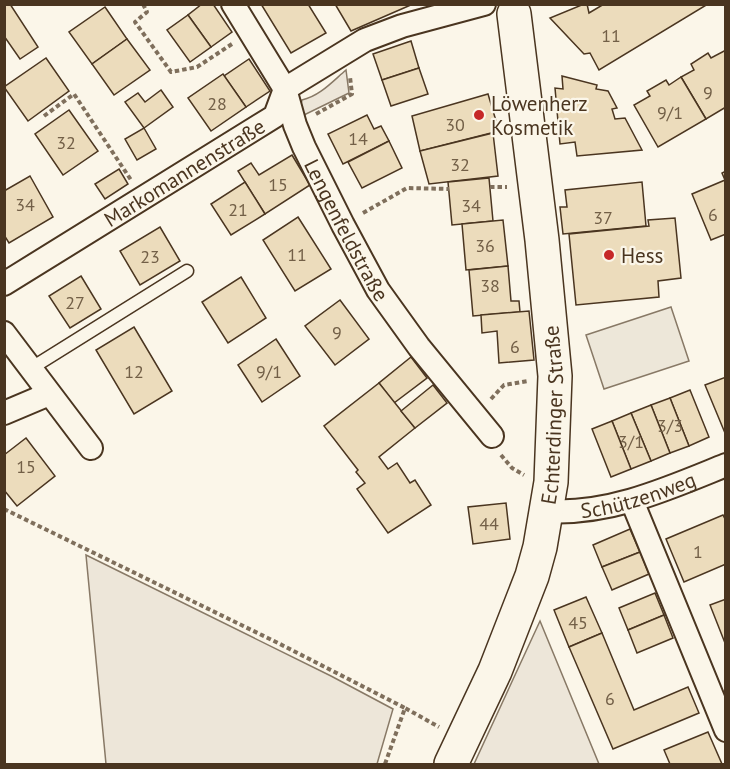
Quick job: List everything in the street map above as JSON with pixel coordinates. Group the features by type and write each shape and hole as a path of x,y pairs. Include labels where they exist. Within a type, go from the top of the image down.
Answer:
{"main road":[{"name":"Echterdinger Straße","path":"457,752 516,621 540,547 549,496 555,376 542,240 508,7"}],"street":[{"name":"Lengenfeldstraße","path":"233,4 285,89 295,125 342,225 378,290 398,319 492,436"},
{"path":"285,89 365,40 402,26 508,7"},
{"name":"Markomannenstraße","path":"4,284 275,116 285,89"},
{"path":"4,333 91,448"},
{"path":"4,413 49,394"},
{"name":"Schützenweg","path":"549,496 584,509 632,501 726,465"},
{"path":"632,501 726,730"}],"lane":[{"path":"30,369 187,271"}],"path":[{"path":"143,4 147,12 135,22 171,72 197,67 250,31"},
{"path":"44,116 74,94 142,198"},
{"path":"342,225 407,188 449,189"},
{"path":"476,416 504,385 555,376"},
{"path":"492,436 503,460 549,496"},
{"path":"4,509 405,708 457,752"},
{"path":"385,765 405,708"}],"shaded area":[{"path":"346,70 349,93 304,115 300,108 302,100 320,92"},
{"path":"671,307 689,361 604,389 586,335"},
{"path":"86,555 393,709 377,764 106,764"},
{"path":"540,621 599,764 474,764"}],"building":[{"path":"4,4 10,4 38,47 20,59 4,36"},
{"path":"202,4 213,4 232,32 211,47 188,15"},
{"path":"261,4 308,4 326,33 291,53"},
{"path":"335,4 413,4 351,31"},
{"path":"587,4 589,13 604,4 708,4 599,70 590,53 584,54 550,18"},
{"path":"105,7 127,39 92,64 69,32"},
{"path":"188,15 211,47 190,62 167,30"},
{"path":"127,39 150,70 114,95 92,64"},
{"path":"411,41 419,68 382,80 373,54"},
{"path":"726,50 726,107 706,119 681,77 694,70 691,64 708,53 711,58"},
{"path":"46,58 69,91 28,121 4,87"},
{"path":"249,59 270,91 246,107 224,76"},
{"path":"419,68 428,94 391,106 382,80"},
{"path":"223,74 246,107 211,131 188,98"},
{"path":"562,76 597,85 596,89 608,91 617,108 612,109 615,119 625,118 642,150 577,156 575,142 560,144 555,88 563,89"},
{"path":"681,77 706,119 658,147 634,105 650,96 647,91 666,80 669,85"},
{"path":"161,90 173,107 144,128 125,102 138,93 145,102"},
{"path":"488,94 499,131 420,151 412,116"},
{"path":"69,110 98,151 63,175 35,134"},
{"path":"367,115 374,129 381,126 389,141 343,164 328,134"},
{"path":"144,128 156,149 137,160 125,139"},
{"path":"493,133 498,176 429,184 420,151"},
{"path":"389,141 402,168 362,188 348,162"},
{"path":"292,155 310,185 265,214 238,171 251,163 259,175"},
{"path":"119,169 128,184 105,199 95,184"},
{"path":"726,171 726,234 711,240 692,194 725,180 722,173"},
{"path":"30,176 53,217 9,243 4,235 4,191"},
{"path":"489,178 493,221 452,225 448,182"},
{"path":"245,182 265,214 231,235 211,204"},
{"path":"642,182 646,226 563,234 560,207 567,207 565,190"},
{"path":"298,217 331,269 295,291 263,240"},
{"path":"675,218 681,278 658,281 659,297 576,305 569,234 649,226 648,220"},
{"path":"503,220 508,266 466,270 462,224"},
{"path":"160,227 180,261 140,285 120,251"},
{"path":"508,266 511,301 519,301 520,312 473,316 469,270"},
{"path":"81,276 101,309 70,328 49,296"},
{"path":"241,277 266,318 228,343 202,302"},
{"path":"340,300 369,339 335,365 305,326"},
{"path":"529,311 534,360 499,363 497,331 482,333 481,315"},
{"path":"134,327 172,391 134,414 96,350"},
{"path":"276,339 300,376 262,402 238,365"},
{"path":"411,357 427,378 394,403 379,383"},
{"path":"726,377 726,433 725,433 705,385"},
{"path":"379,383 415,428 379,457 388,469 397,463 410,483 415,480 431,505 388,533 357,489 365,483 356,472 358,470 324,426"},
{"path":"433,385 447,403 415,428 401,411"},
{"path":"690,390 709,437 689,446 670,398"},
{"path":"670,398 689,446 670,453 651,405"},
{"path":"651,405 670,453 651,461 631,413"},
{"path":"631,413 651,461 631,469 612,421"},
{"path":"612,421 631,469 611,477 592,429"},
{"path":"26,438 55,476 17,506 4,490 4,455"},
{"path":"506,503 510,539 473,544 468,507"},
{"path":"723,515 726,521 726,564 684,582 666,539"},
{"path":"630,529 640,552 602,567 593,545"},
{"path":"640,552 649,574 612,590 602,567"},
{"path":"655,593 664,615 628,630 619,608"},
{"path":"586,597 602,633 569,647 554,610"},
{"path":"726,599 726,643 725,643 710,605"},
{"path":"664,615 673,638 637,653 628,630"},
{"path":"602,633 634,710 688,687 699,713 613,749 569,647"},
{"path":"708,732 722,764 670,764 664,750"}],"place":[{"name":"Löwenherz Kosmetik","path":"479,115"},
{"name":"Hess","path":"609,255"}]}
